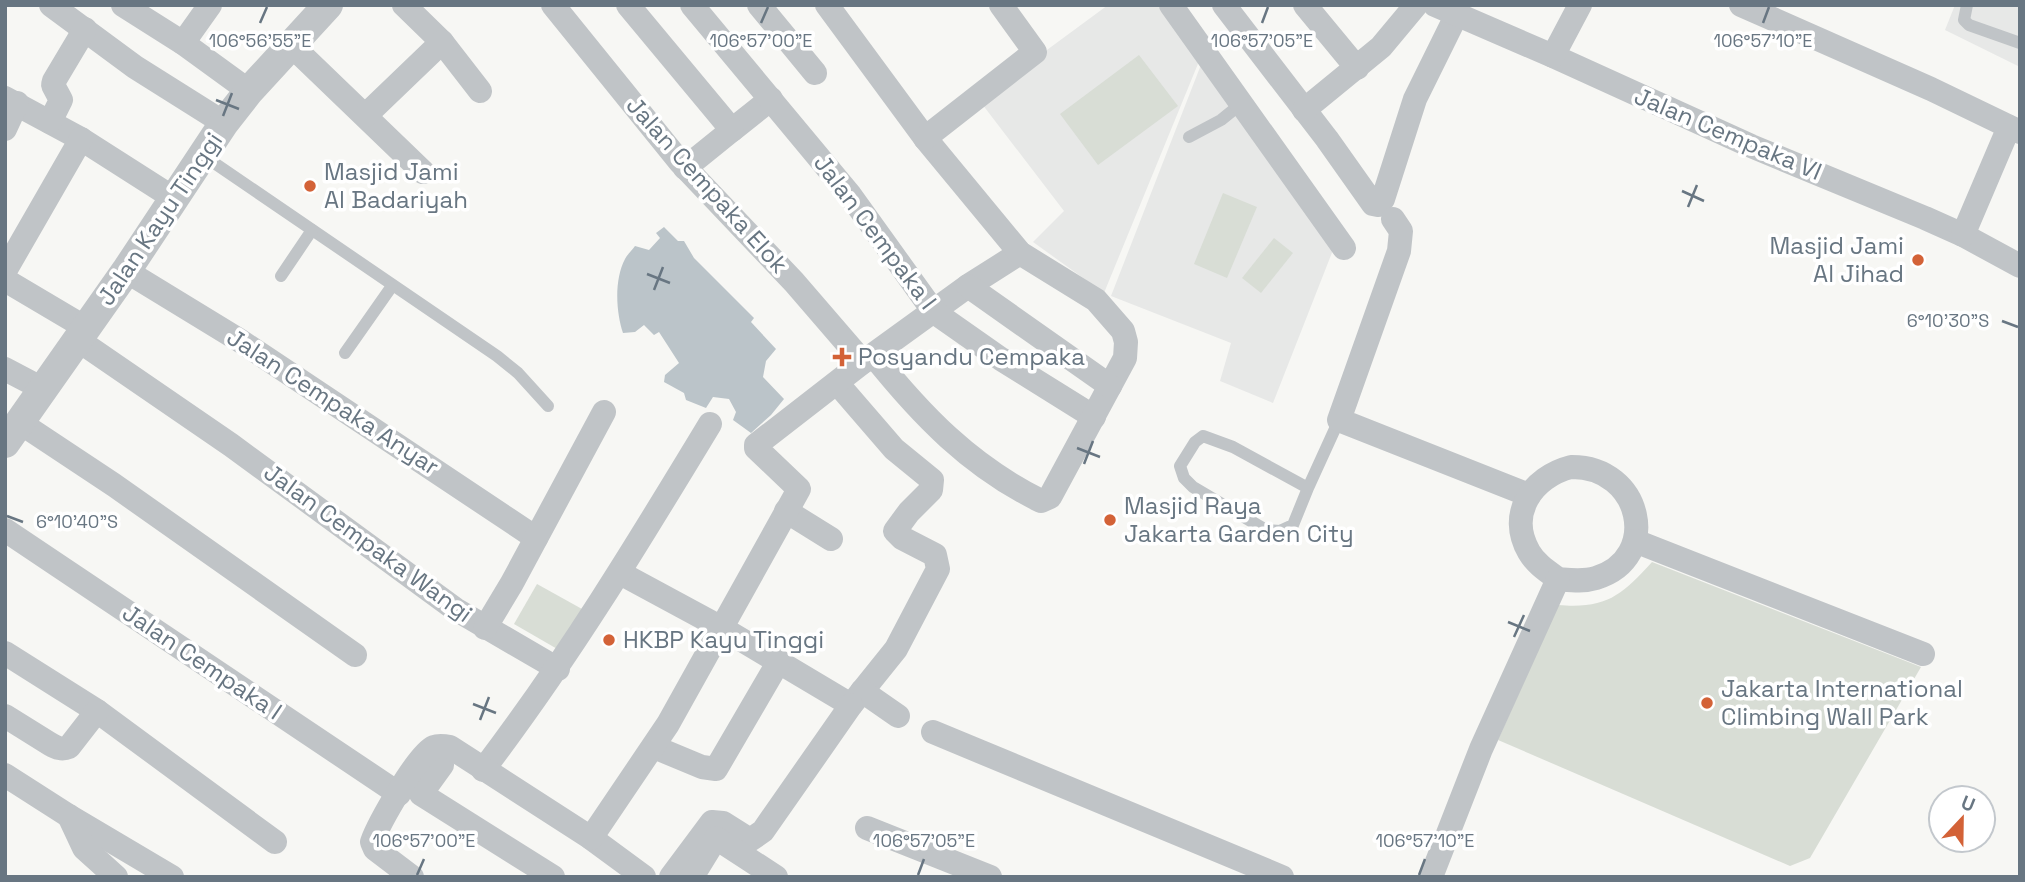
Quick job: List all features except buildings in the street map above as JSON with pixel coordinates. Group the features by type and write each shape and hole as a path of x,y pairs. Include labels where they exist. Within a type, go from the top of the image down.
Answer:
{"street":[{"path":"51,5 135,66 225,123"},
{"path":"123,5 183,43 249,91"},
{"path":"183,43 210,5"},
{"name":"Jalan Kayu Tinggi","path":"12,433 126,271 225,123 249,91 328,5"},
{"path":"404,5 442,42 480,91"},
{"name":"Jalan Cempaka Elok","path":"553,5 685,167 868,359 950,440 983,468 1041,501 1050,498 1094,417"},
{"path":"628,5 732,130"},
{"name":"Jalan Cempaka I","path":"692,5 850,195 934,312 1001,359 1094,417"},
{"path":"759,5 815,73"},
{"path":"827,5 925,138 1020,253 1096,300 1123,331 1126,342 1125,358 1094,417"},
{"path":"925,138 1035,52 1001,5"},
{"path":"1171,5 1344,248"},
{"path":"1224,5 1373,204 1386,212 1401,231 1399,251 1339,420 1530,495"},
{"path":"1305,5 1357,68"},
{"path":"1304,110 1357,68 1391,36 1416,5"},
{"path":"1553,56 1580,5"},
{"path":"1741,5 1931,89 2014,130 1963,235"},
{"path":"1386,212 1383,199 1446,10"},
{"name":"Jalan Cempaka VI","path":"1446,10 1683,116 1963,235 2020,266"},
{"path":"50,121 61,100 53,85 54,81 85,29"},
{"path":"366,115 442,42"},
{"path":"291,45 423,172"},
{"path":"685,167 771,99"},
{"path":"5,129 11,101 81,139 175,199"},
{"path":"5,271 81,139"},
{"path":"591,838 654,747 800,487 756,448 757,444 968,286 1020,253"},
{"name":"Jalan Cempaka Anyar","path":"126,271 239,340 536,538"},
{"name":"Jalan Cempaka Wangi","path":"5,280 444,600 485,628 558,669"},
{"path":"968,286 1110,386"},
{"path":"5,369 43,389"},
{"path":"671,877 712,822 723,824 750,840 763,831 857,698 897,649 937,573 935,555 902,538 895,531 909,512 932,490 932,480 894,449 837,383"},
{"path":"485,628 604,412"},
{"path":"483,770 558,669 710,424"},
{"path":"12,433 114,485 355,655"},
{"path":"1571,467 1596,470 1618,483 1626,493 1635,516 1635,541 1620,564 1598,577 1586,580 1558,579 1539,565 1525,543 1522,518 1530,495 1547,476 1558,471 1571,467"},
{"path":"786,511 831,539"},
{"name":"Jalan Cempaka I","path":"5,530 399,793"},
{"path":"1635,541 1923,654"},
{"path":"620,573 779,661 898,716"},
{"path":"1431,877 1480,748 1558,579"},
{"path":"5,653 97,711 275,842"},
{"path":"654,747 702,767 716,769 779,661"},
{"path":"5,716 58,749 65,749 97,711"},
{"path":"933,732 1282,877"},
{"path":"412,877 372,846 378,826 427,751 441,746 448,757 483,770 591,838 644,877"},
{"path":"448,757 421,794 553,877"},
{"path":"5,775 172,877"},
{"path":"69,816 84,848 116,877"},
{"path":"867,828 990,877"},
{"path":"692,877 716,838 776,877"}],"lane":[{"path":"1967,5 1964,20 1969,25 2018,39"},
{"path":"1189,137 1221,120 1241,103"},
{"path":"204,156 497,356 518,373 548,407"},
{"path":"281,276 312,230"},
{"path":"345,352 392,286"},
{"path":"1308,488 1233,447 1203,436 1195,442 1180,466 1184,478 1193,487 1266,530 1280,531 1293,525 1339,420"}],"shaded area":[{"path":"1108,5 1167,5 1202,54 1104,293 1033,242 1064,211 979,100"},
{"path":"1955,5 2020,5 2020,67 1945,30"},
{"path":"1139,55 1178,106 1098,165 1060,114"},
{"path":"1204,57 1335,245 1273,403 1220,381 1231,343 1111,296"},
{"path":"1223,193 1257,207 1227,278 1194,264"},
{"path":"664,227 678,241 684,241 694,258 754,318 751,322 776,349 766,361 763,377 784,399 751,433 733,420 736,412 729,399 713,397 706,408 686,400 684,393 664,382 665,375 679,363 659,332 654,335 644,325 635,332 623,333 617,296 621,267 635,246 649,250 660,238 656,233"},
{"path":"1274,238 1293,253 1261,293 1242,278"},
{"name":"Jakarta International Climbing Wall Park","path":"1652,562 1921,667 1810,858 1790,866 1498,740 1558,605 1589,605 1611,598 1631,584"},
{"path":"537,584 582,609 559,650 514,624"}],"place":[{"name":"Masjid Jami Al Badariyah","path":"310,186"},
{"name":"Masjid Jami Al Jihad","path":"1918,260"},
{"name":"Posyandu Cempaka","path":"842,357"},
{"name":"Masjid Raya Jakarta Garden City","path":"1110,520"},
{"name":"HKBP Kayu Tinggi","path":"609,640"},
{"name":"Jakarta International Climbing Wall Park","path":"1707,703"}]}
